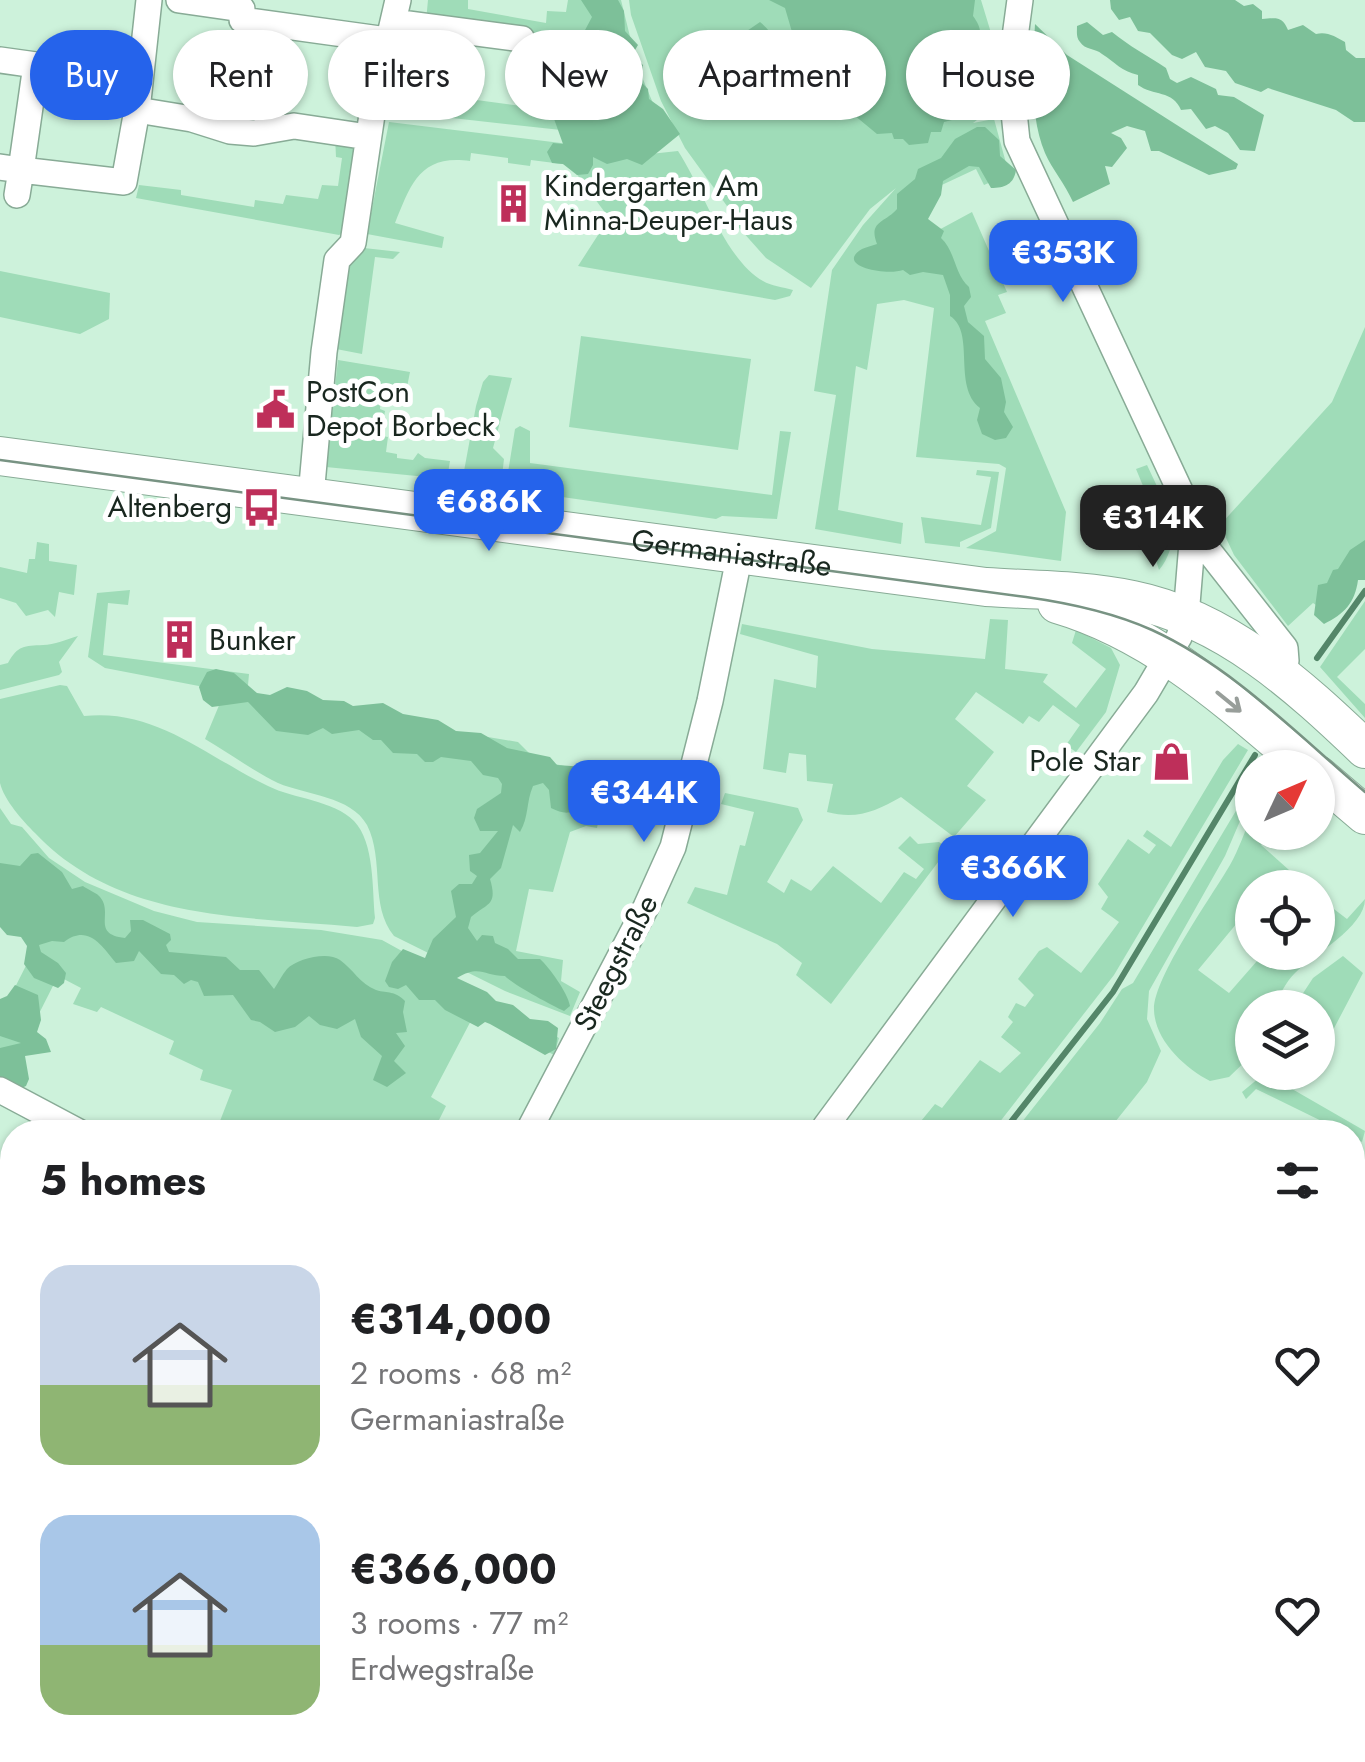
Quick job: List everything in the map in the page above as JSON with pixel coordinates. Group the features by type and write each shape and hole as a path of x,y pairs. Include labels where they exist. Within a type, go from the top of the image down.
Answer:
{"main road":[{"name":"Germaniastraße","path":"0,456 986,586 1100,594 1148,603 1290,750"},
{"name":"Germaniastraße","path":"1178,636 1212,628 1283,662 1365,749"},
{"path":"1335,789 1365,815"}],"street":[{"path":"146,30 149,0"},
{"path":"179,0 243,5 242,20 393,21 505,37"},
{"path":"830,1120 1146,693 1178,636 1193,531 1188,508 1017,141 1010,74 1015,5"},
{"path":"311,496 336,260 353,243 368,137 393,21"},
{"path":"0,60 36,65 13,177 124,182 135,120"},
{"path":"153,113 230,131 294,126 368,137"},
{"path":"1193,531 1283,662"},
{"name":"Steegstraße","path":"534,1120 646,907 672,847 710,702 740,553"},
{"path":"0,1090 56,1120"}],"green space":[{"path":"428,0 468,0 468,9 546,23 547,11 566,12 568,0 621,0 628,30 505,31 426,21"},
{"path":"581,0 618,0 624,11 625,30 585,30 592,17"},
{"path":"629,0 981,0 990,30 906,30 906,120 977,120 973,123 994,120 1009,174 984,185 976,169 916,197 935,232 972,212 1007,292 998,295 1006,313 985,321 1066,512 1061,561 966,548 996,531 1006,468 999,464 916,457 934,308 904,300 877,304 867,370 856,366 838,510 903,523 901,544 815,529 836,395 814,391 832,270 863,225 896,188 870,209 811,288 766,258 733,221 671,120 886,120 886,30 663,30 663,105 643,49 643,30 636,30"},
{"path":"769,0 975,0 973,16 980,30 906,30 906,120 952,120 944,122 941,132 931,132 928,143 909,145 903,139 894,139 892,133 877,134 860,120 886,120 886,30 791,30 785,8"},
{"path":"1110,0 1235,0 1244,6 1253,4 1262,11 1262,19 1278,19 1288,30 1303,25 1316,34 1335,36 1345,42 1346,50 1356,58 1365,58 1365,122 1354,122 1336,110 1268,88 1261,92 1235,83 1226,71 1205,67 1196,52 1182,59 1172,55 1150,33 1138,31 1130,17 1119,20"},
{"path":"760,22 767,30 748,30"},
{"path":"1087,22 1103,35 1112,32 1166,68 1170,79 1177,83 1191,77 1216,89 1218,95 1234,97 1264,115 1255,151 1240,150 1228,133 1215,126 1206,129 1191,109 1181,110 1168,96 1138,85 1138,75 1082,45 1077,26"},
{"path":"1070,57 1238,164 1236,169 1209,175 1159,151 1151,151 1145,131 1127,126 1111,133 1121,138 1127,148 1112,167 1105,166 1110,184 1073,202 1045,153 1036,122 1070,120"},
{"path":"643,79 655,108 643,111"},
{"path":"643,84 649,99 663,109 663,120 670,120 680,134 642,165 627,159 607,164 593,157 588,174 577,175 563,164 552,163 547,152 553,143 563,144 554,120 643,120"},
{"path":"485,101 505,104 505,120 604,120 561,130 470,120 485,120"},
{"path":"389,122 650,154 678,151 737,257 763,281 793,290 790,296 775,300 578,266 609,218 570,165 531,160 530,166 508,163 508,158 471,153 470,161 439,162 413,184 395,223 444,237 442,248 367,234"},
{"path":"985,127 999,140 1000,156 1016,170 1013,179 1005,186 991,188 979,167 969,166 943,181 941,195 928,219 944,231 941,238 969,287 971,297 964,306 968,322 984,336 985,359 1001,378 1004,412 1013,427 1006,438 995,440 982,434 977,420 980,408 967,387 962,334 950,316 950,295 943,275 875,270 854,260 862,249 877,244 876,227 897,209 897,194 915,179 918,169 941,158 955,139"},
{"path":"335,136 359,150 343,233 339,235 136,198 139,185 254,207 255,200 283,204 286,195 318,199 322,185 338,186 342,158 336,157"},
{"path":"364,248 400,252 393,259 375,257 362,354 331,348 341,274"},
{"path":"0,271 110,293 109,319 80,334 0,317"},
{"path":"1365,327 1365,549 1316,605 1313,603 1288,626 1234,555 1220,525 1332,402"},
{"path":"581,336 751,359 738,450 569,427"},
{"path":"338,360 410,372 406,392 395,390 393,398 381,397 380,409 385,411 376,435 388,437 386,452 397,454 397,458 413,460 418,453 425,458 450,461 447,479 326,467"},
{"path":"489,375 512,378 493,448 504,459 501,485 506,485 515,429 520,426 530,431 530,463 772,495 780,431 791,432 777,519 716,519 506,489 492,484 492,480 462,482 476,406"},
{"path":"1147,465 1163,499 1169,498 1173,516 1171,545 1159,570 1154,554 1153,510 1136,469"},
{"path":"977,470 999,472 991,528 960,542 960,547 925,543 921,517 981,525 991,477 976,475"},
{"path":"1365,540 1365,580 1358,580 1347,607 1324,624 1314,615 1318,585 1327,583 1350,550"},
{"path":"37,542 49,544 49,561 77,565 74,595 59,592 55,617 48,610 26,616 16,603 0,598 0,567 27,573 29,559 35,559"},
{"path":"130,590 128,605 108,603 103,655 249,674 247,696 518,742 536,760 607,775 597,828 586,826 570,832 553,892 529,889 516,951 563,960 561,981 580,992 570,1016 505,991 394,936 382,911 372,839 360,815 339,802 278,783 205,739 225,691 105,668 88,657 97,593"},
{"path":"1365,601 1365,649 1337,677 1365,704 1365,718 1320,667"},
{"path":"990,619 1008,620 1005,669 1048,674 1043,682 1076,708 1106,669 1072,643 1076,630 1111,648 1120,665 1106,712 1076,752 1066,745 1080,725 1053,705 1039,722 1029,716 1023,724 976,692 955,719 994,752 967,786 986,800 954,837 901,797 866,813 827,812 833,784 807,781 806,755 789,753 786,773 763,769 774,679 816,688 818,656 740,634 742,624 872,649 985,659"},
{"path":"78,636 59,662 59,675 0,690 0,665 8,663 18,650"},
{"path":"216,669 234,673 257,693 270,695 287,687 353,706 383,703 403,714 438,720 456,731 481,733 507,748 550,757 557,765 585,767 591,778 589,786 597,794 592,813 581,806 567,813 551,808 549,790 543,783 533,786 523,826 520,832 513,825 501,868 490,879 492,899 471,917 468,928 477,941 482,935 493,936 495,943 518,959 540,959 558,981 570,1006 564,1011 505,976 477,971 457,978 487,992 496,1001 513,1005 530,1019 548,1021 558,1028 556,1049 545,1055 490,1024 485,1022 478,1027 445,1010 435,1000 419,1000 406,985 398,989 389,987 385,981 392,962 403,949 425,958 433,939 456,917 451,891 459,884 472,884 477,876 470,871 469,855 480,853 498,831 480,831 474,818 477,809 501,793 498,778 483,775 471,761 441,757 425,762 417,754 393,753 381,740 373,740 359,730 332,734 323,728 308,735 276,731 248,702 212,707 203,700 199,687 207,672"},
{"path":"67,686 84,716 135,719 158,727 268,786 345,814 366,841 373,881 373,924 357,927 186,909 105,884 68,862 20,816 0,783 0,699"},
{"path":"1238,744 1248,750 1235,750 1235,772 1114,975 1001,1120 922,1120 935,1104 942,1108 980,1060 1000,1073 1021,1053 1001,1037 1013,1022 1008,1017 1016,1003 1025,1007 1034,995 1018,979 1039,951 1047,947 1081,973 1119,922 1101,909 1108,897 1098,884 1128,839 1149,854 1156,845 1143,836 1147,830 1171,847 1223,760"},
{"path":"725,793 798,808 803,820 767,882 784,893 791,879 811,891 833,866 881,903 904,872 916,879 924,869 898,848 910,836 918,844 939,842 948,849 831,1004 796,975 802,963 777,944 687,903 695,887 727,895 740,845 745,846 754,812 721,804"},
{"path":"0,808 11,824 22,827 49,858 85,882 154,911 197,922 321,930 382,940 559,1038 554,1055 475,1013 431,1097 446,1106 439,1120 220,1120 232,1090 200,1080 203,1070 169,1054 174,1041 101,1007 97,1012 73,1004 81,988 58,976 13,1065 0,1060 0,1017 42,934 0,909"},
{"path":"1235,812 1235,833 1225,856 1149,991 1147,1019 1161,1051 1147,1082 1117,1120 1023,1120 1122,989 1133,983"},
{"path":"1237,850 1267,850 1289,870 1235,870 1235,925 1198,970 1229,993 1249,970 1299,970 1283,990 1235,990 1235,1071 1229,1077 1210,1081 1173,1052 1160,1032 1154,1010 1173,958"},
{"path":"38,853 62,872 72,889 83,886 98,895 105,908 105,927 114,936 125,938 131,931 130,920 143,920 170,934 166,945 169,952 226,957 240,970 259,970 274,989 287,969 298,962 320,956 340,960 370,987 405,1001 407,1032 396,1033 405,1046 394,1061 406,1073 387,1087 373,1080 382,1056 361,1037 355,1019 337,1029 320,1025 309,1016 295,1027 275,1032 251,1020 233,995 204,996 198,982 184,984 174,975 161,974 139,951 134,961 116,963 87,936 39,945 41,952 66,973 58,988 34,978 24,964 27,946 21,937 7,935 0,927 0,863 20,866 31,854"},
{"path":"1365,899 1357,920 1337,940 1335,910 1347,919"},
{"path":"1343,956 1363,973 1335,1026 1335,990 1305,990 1324,970 1335,970 1335,962"},
{"path":"15,985 38,995 41,1020 37,1032 46,1039 51,1052 25,1056 29,1079 26,1086 0,1098 0,1048 21,1043 0,1036 0,999"},
{"path":"1258,1090 1294,1090 1346,1120 1319,1120"}],"waterway":[{"path":"1317,658 1365,591"},
{"path":"1012,1120 1113,992 1235,788"}],"tram line":[{"path":"0,460 1026,597 1090,609 1152,630 1210,663 1264,704 1365,792"}],"place":[{"name":"Kindergarten Am Minna-Deuper-Haus","path":"514,203"},
{"name":"PostCon Depot Borbeck","path":"276,409"},
{"name":"Altenberg","path":"262,507"},
{"name":"Bunker","path":"179,640"},
{"name":"Pole Star","path":"1171,761"}]}
